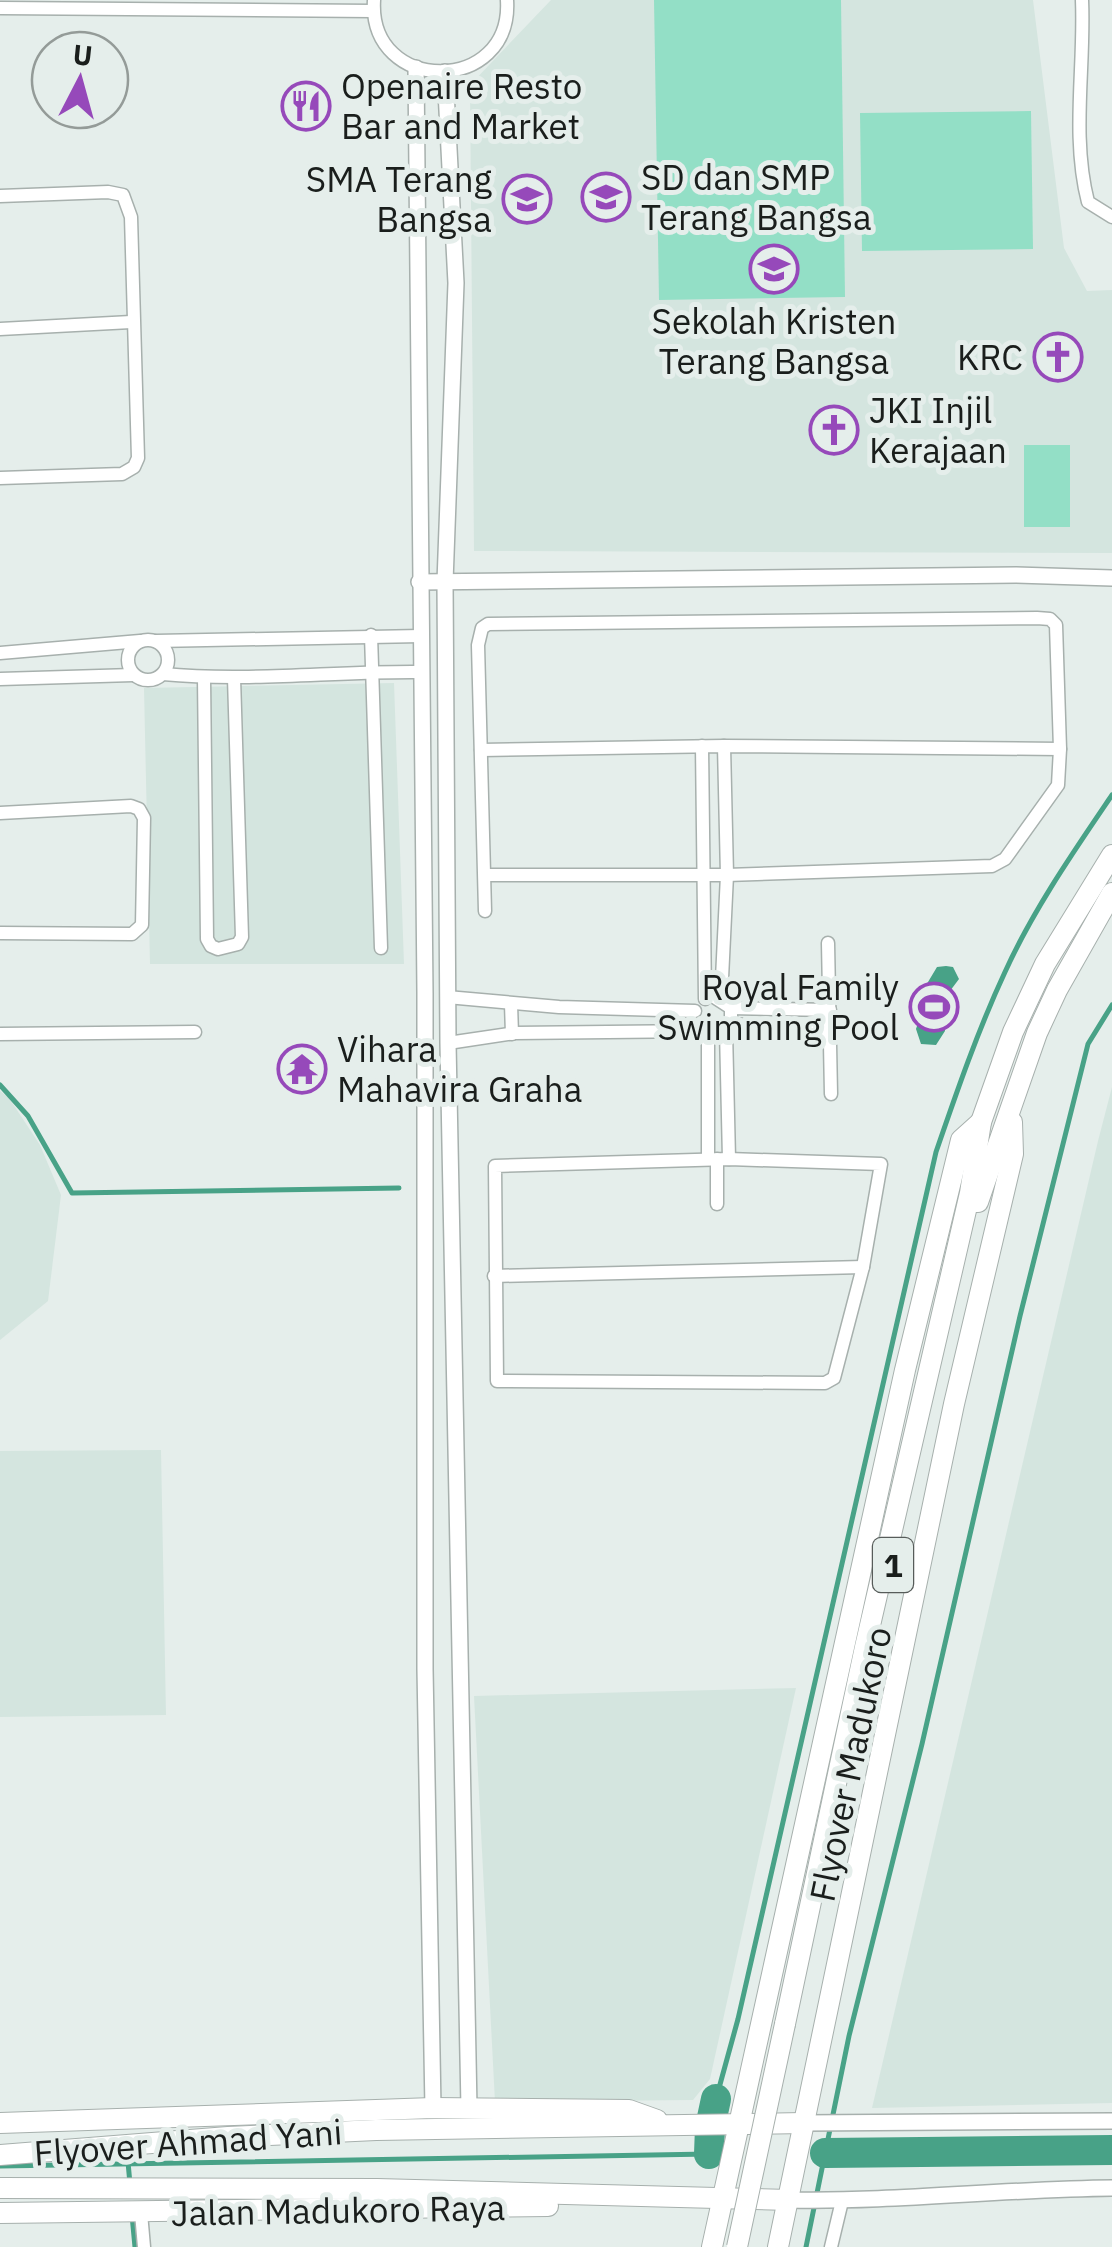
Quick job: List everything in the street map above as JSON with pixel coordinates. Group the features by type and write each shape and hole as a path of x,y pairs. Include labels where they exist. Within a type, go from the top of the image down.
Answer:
{"highway":[{"name":"1","path":"981,1122 1013,1032 1045,964 1112,856"},
{"name":"1","path":"1012,1110 1026,1060 1050,1004 1112,893"},
{"path":"778,2247 799,2200 950,1424 1013,1154 1012,1110"},
{"name":"Flyover Madukoro","path":"736,2247 975,1214 1012,1110"},
{"path":"712,2247 909,1351 961,1140 981,1122"},
{"name":"Flyover Madukoro","path":"747,2247 865,1647 970,1193 981,1122"},
{"path":"0,2123 433,2108 629,2110 678,2125 815,2122"},
{"name":"Flyover Ahmad Yani","path":"0,2155 228,2136 678,2125"},
{"name":"Flyover Ahmad Yani","path":"0,2188 378,2189"},
{"name":"Jalan Madukoro Raya","path":"378,2189 799,2200"},
{"name":"Jalan Madukoro Raya","path":"0,2212 641,2206 675,2197"}],"street":[{"path":"0,8 374,6 382,40 391,52 416,68 445,72 470,66 493,48 506,21 507,0"},
{"path":"1082,0 1080,152 1084,184 1088,202 1112,217"},
{"path":"416,68 425,993 425,1650 433,2108"},
{"path":"445,72 456,282 445,582 447,997 469,2108"},
{"path":"0,196 99,192 123,196 131,217 131,322 138,458 134,467 122,474 0,478"},
{"path":"0,329 131,322"},
{"path":"419,582 1016,575 1112,578"},
{"path":"484,875 727,875 992,866 1005,859 1058,785 1057,631 1050,620 1037,618 488,624 482,628 478,645 484,912"},
{"path":"371,635 381,948"},
{"path":"0,653 140,640 421,636"},
{"path":"133,675 127,660 133,645 140,640"},
{"path":"156,641 163,646 168,660 163,674"},
{"path":"0,679 133,675 149,680 163,674 234,678 420,672"},
{"path":"204,678 207,939 218,949 238,944 242,937 234,678"},
{"path":"702,746 705,999 695,1010 695,1023 704,1033 718,1159"},
{"path":"481,750 702,746 1060,749"},
{"path":"717,1204 728,1027 724,746"},
{"path":"0,813 130,806 144,818 142,926 138,931 0,933"},
{"path":"828,943 831,1094"},
{"path":"447,997 560,1007 695,1010"},
{"path":"705,999 830,1010"},
{"path":"511,1004 512,1034"},
{"path":"560,1007 560,1032"},
{"path":"448,1044 512,1034 560,1032 704,1033 728,1027 831,1031"},
{"path":"0,1034 196,1032"},
{"path":"718,1159 881,1164 863,1267 834,1378 825,1383 499,1382 494,1373 495,1166 718,1159"},
{"path":"494,1276 863,1267"},
{"path":"815,2122 1112,2121"},
{"name":"Jalan Madukoro Raya","path":"799,2200 1112,2188"},
{"path":"831,2247 839,2200"},
{"path":"137,2213 144,2247"}],"shaded area":[{"name":"Sekolah Kristen Terang Bangsa","path":"551,0 1033,0 1064,248 1087,291 1112,290 1112,553 474,551 470,85"},
{"path":"654,0 841,0 845,297 659,300"},
{"path":"1031,111 1033,249 862,251 860,113"},
{"path":"1024,445 1070,445 1070,527 1024,527"},
{"path":"394,683 404,964 150,964 144,688"},
{"name":"Royal Family Swimming Pool","path":"937,967 953,967 959,979 944,999 945,1031 936,1045 921,1044 916,1029 924,1005 919,997"},
{"path":"1112,1087 1112,2103 872,2108 1098,1141"},
{"path":"0,1091 9,1098 40,1145 61,1195 48,1301 0,1340"},
{"path":"161,1450 166,1715 0,1717 0,1451"},
{"path":"796,1688 710,2079 693,2100 495,2102 474,1696"}],"waterway":[{"path":"716,2099 738,2019 936,1152 977,1038 1016,949 1112,795"},
{"path":"806,2247 849,2036 922,1744 1020,1316 1088,1044 1112,1005"},
{"path":"0,1085 28,1116 72,1193 399,1188"},
{"path":"709,2154 716,2099"},
{"path":"825,2153 1112,2150"},
{"path":"0,2166 709,2154"},
{"path":"128,2162 130,2184"},
{"path":"132,2215 135,2247"}],"place":[{"name":"Openaire Resto Bar and Market","path":"306,106"},
{"name":"SD dan SMP Terang Bangsa","path":"606,197"},
{"name":"SMA Terang Bangsa","path":"527,199"},
{"name":"Sekolah Kristen Terang Bangsa","path":"774,269"},
{"name":"KRC","path":"1058,357"},
{"name":"JKI Injil Kerajaan","path":"834,430"},
{"name":"Royal Family Swimming Pool","path":"934,1007"},
{"name":"Vihara Mahavira Graha","path":"302,1069"}]}
